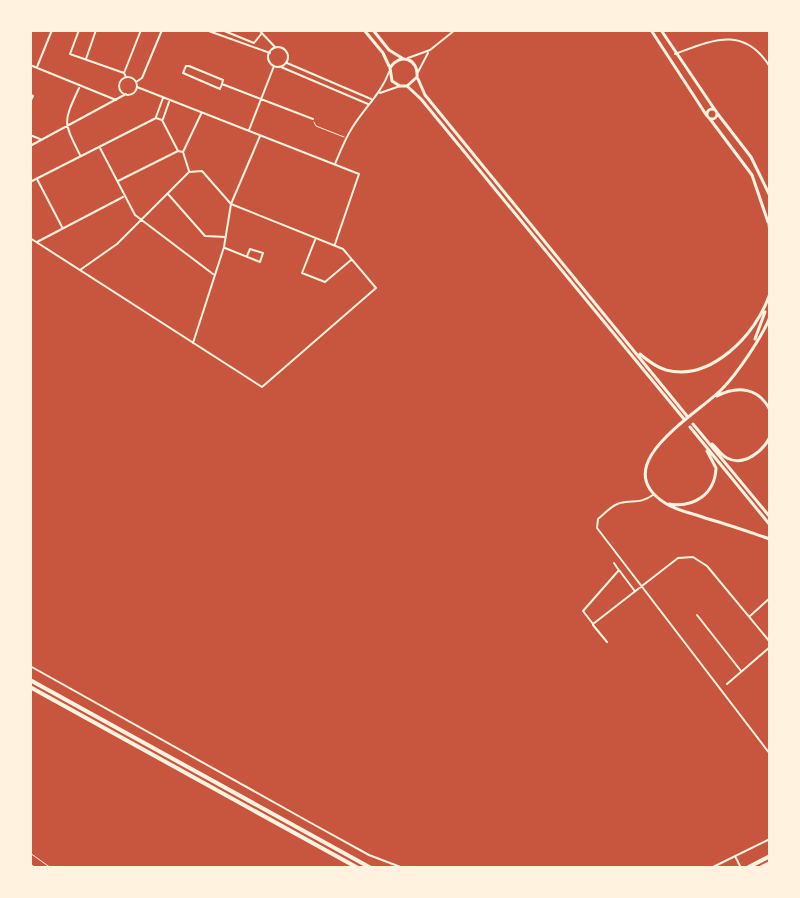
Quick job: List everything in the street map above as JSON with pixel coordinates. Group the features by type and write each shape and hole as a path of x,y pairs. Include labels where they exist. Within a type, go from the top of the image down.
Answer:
{"highway":[{"path":"30,680 371,868"},
{"path":"30,687 358,868"},
{"path":"744,868 770,856"},
{"path":"760,868 770,863"}],"main road":[{"path":"364,30 383,53 392,81 407,86 418,75"},
{"path":"373,30 389,50 415,64 425,95 686,418 407,86"},
{"path":"651,30 752,175 770,232"},
{"path":"661,30 675,54 751,157 770,196"},
{"path":"668,58 675,54"},
{"path":"390,70 394,61 404,58"},
{"path":"709,117 708,111 716,111"},
{"path":"709,117 715,119 716,111"},
{"path":"632,348 652,364 666,370 682,372 699,368 726,354 743,340 759,320 770,294"},
{"path":"750,349 770,294"},
{"path":"770,317 729,381 657,444 646,464 647,479 654,494 662,501 681,511 770,539"},
{"path":"714,397 732,390 751,391 764,400 770,410"},
{"path":"692,425 730,459 742,460 756,455 770,437"},
{"path":"662,501 677,505 693,503 704,497 715,480 715,464 692,425"},
{"path":"692,425 770,517"},
{"path":"692,425 770,525"}],"street":[{"path":"37,68 52,30"},
{"path":"30,146 135,92 136,82 132,77 70,54 79,30"},
{"path":"85,60 96,30"},
{"path":"126,94 120,86 141,30"},
{"path":"136,82 142,78 162,30"},
{"path":"206,30 270,53"},
{"path":"222,30 254,43 260,32 276,48 286,52 287,63"},
{"path":"404,58 430,50 455,30"},
{"path":"675,54 717,39 730,39 759,52 770,67"},
{"path":"276,48 270,53 269,61 274,66 368,104"},
{"path":"418,75 430,50"},
{"path":"767,63 770,56"},
{"path":"281,67 287,63"},
{"path":"287,63 372,100"},
{"path":"30,65 117,101"},
{"path":"189,66 223,80 222,84 220,89 183,73 189,66"},
{"path":"249,131 274,66"},
{"path":"335,165 346,138 379,93 390,70"},
{"path":"222,84 313,119 316,126 346,138"},
{"path":"80,86 65,119 66,128 80,156"},
{"path":"379,93 400,86"},
{"path":"137,87 359,174 334,245"},
{"path":"30,94 33,96 30,102"},
{"path":"30,182 156,118 163,98"},
{"path":"162,120 170,100"},
{"path":"189,172 183,152 201,113"},
{"path":"156,118 162,120 178,151"},
{"path":"30,135 42,140"},
{"path":"193,344 224,247 231,204 260,135"},
{"path":"100,147 135,215 215,276"},
{"path":"117,182 178,151 183,152"},
{"path":"30,238 35,243 193,344 262,387 376,288 343,249 231,204 202,171 189,172 117,244 79,271"},
{"path":"37,178 63,228"},
{"path":"168,193 205,236 226,237"},
{"path":"35,243 125,197"},
{"path":"316,238 302,273 325,282 352,259"},
{"path":"224,247 247,256"},
{"path":"654,494 635,503 619,504 596,522 597,528 770,754"},
{"path":"593,624 678,558 693,557 707,566 770,644 727,684"},
{"path":"614,563 634,590"},
{"path":"607,642 583,611 619,570"},
{"path":"749,616 770,598"},
{"path":"697,615 741,671"},
{"path":"30,666 369,855 403,868"},
{"path":"711,868 770,839"},
{"path":"735,857 744,868"},
{"path":"30,864 34,868"}],"path":[{"path":"30,853 51,868"}]}
